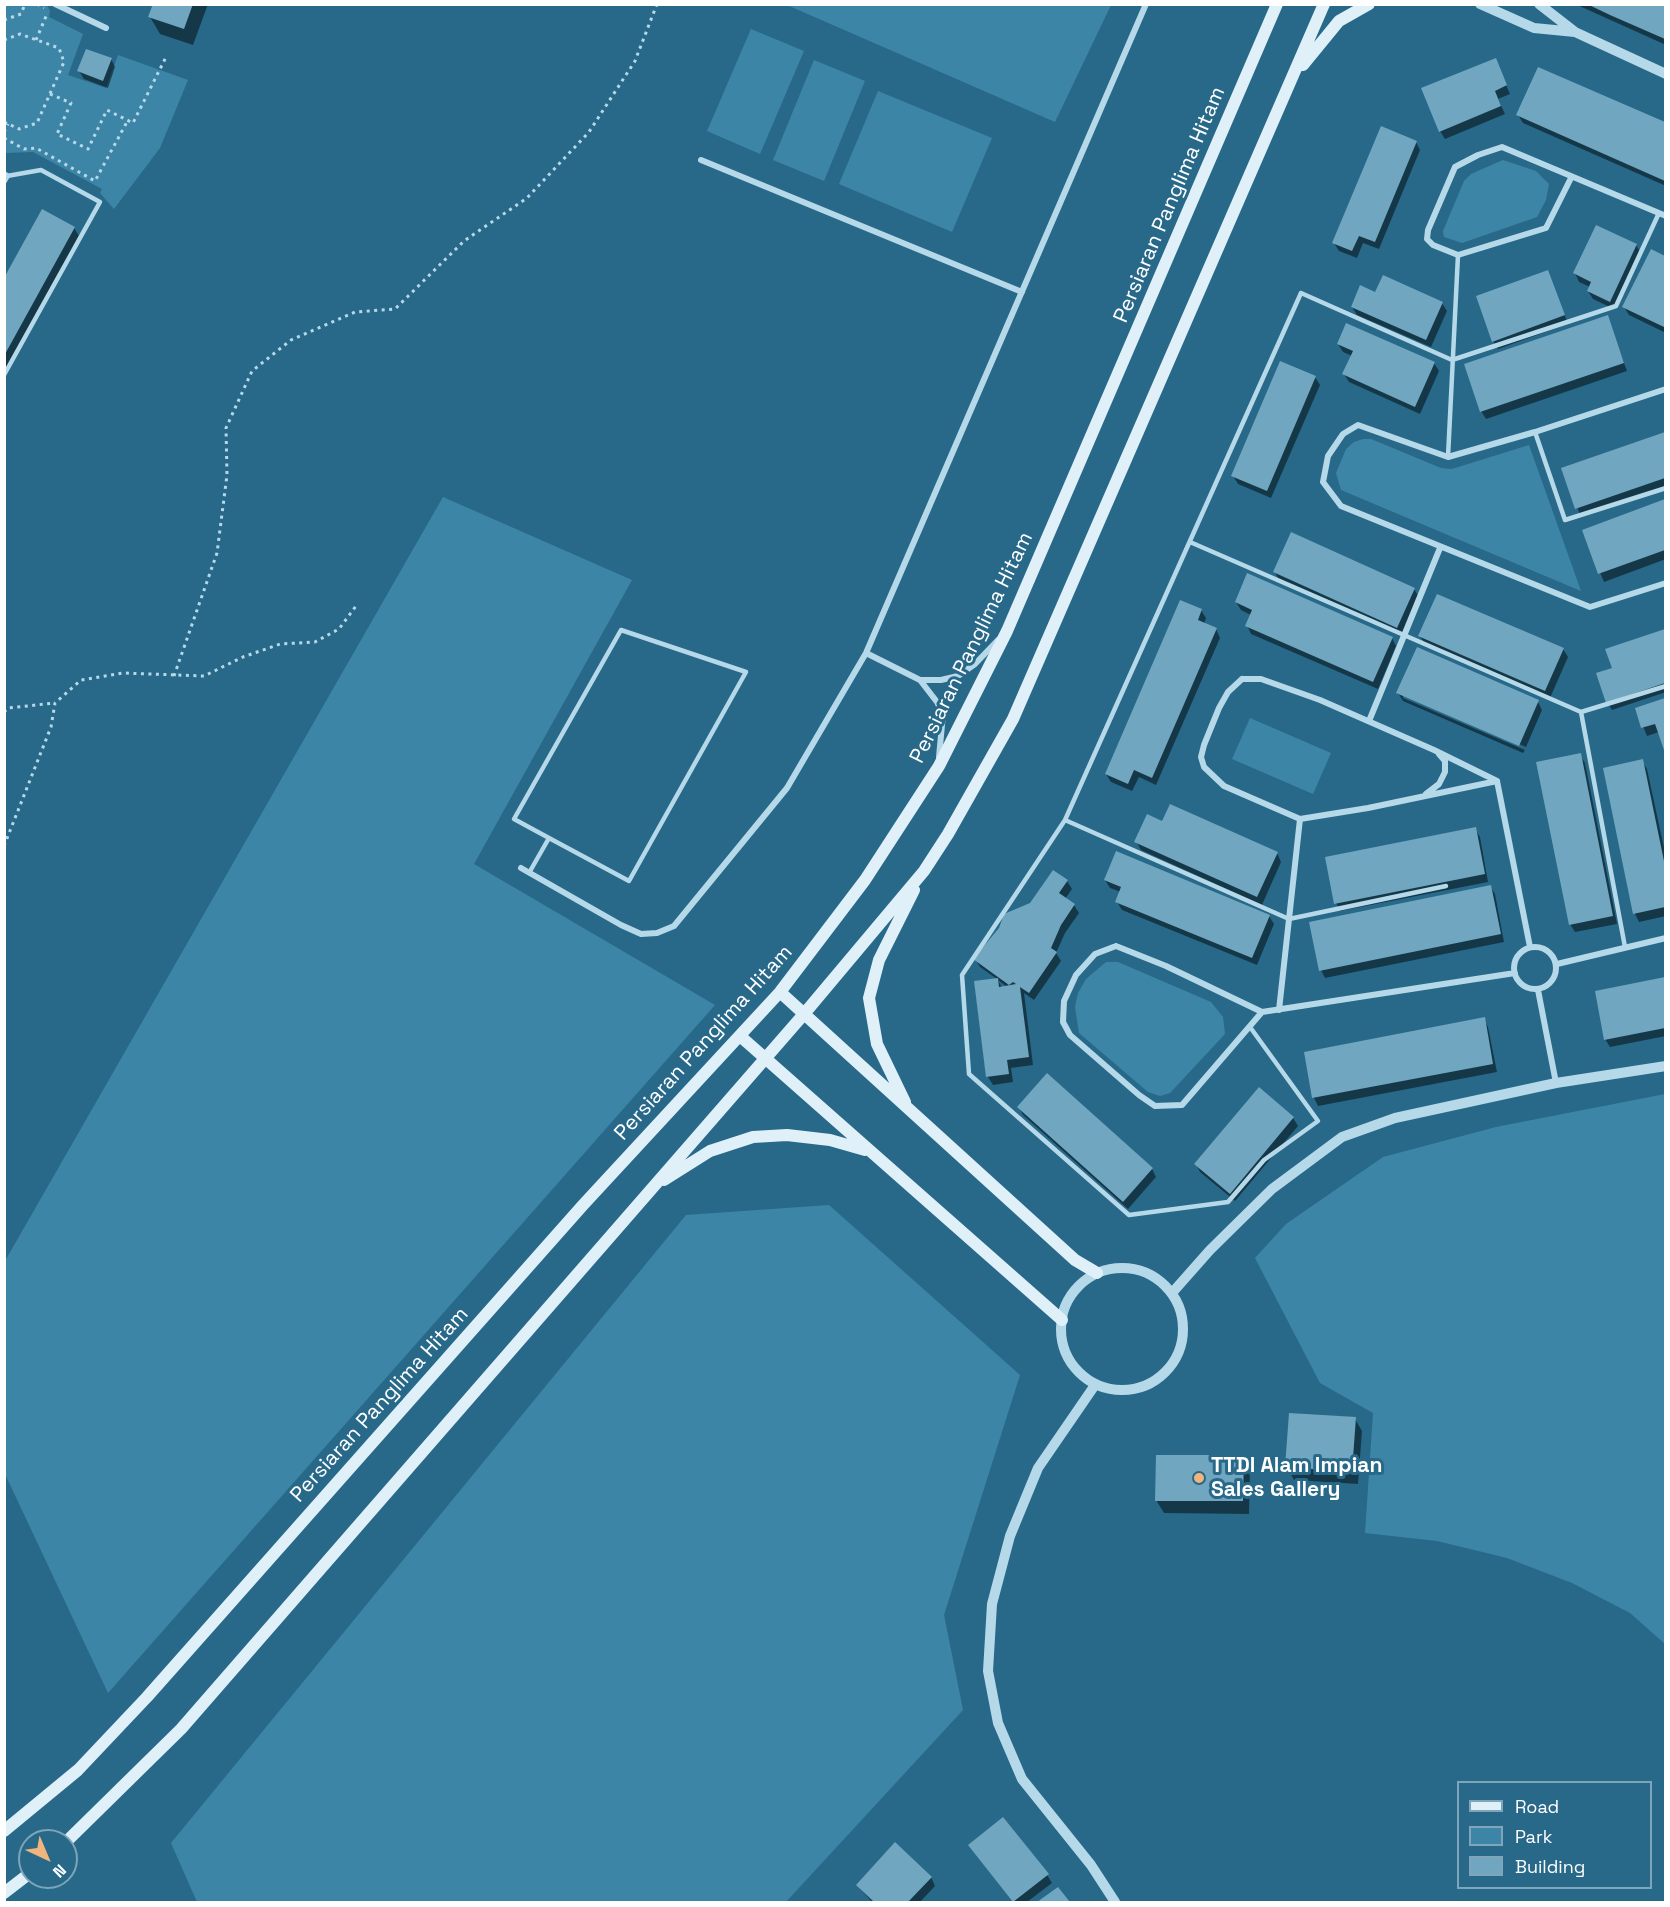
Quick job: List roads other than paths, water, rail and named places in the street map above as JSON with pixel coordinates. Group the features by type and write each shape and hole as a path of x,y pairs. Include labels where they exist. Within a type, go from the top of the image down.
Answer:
{"main road":[{"name":"Persiaran Panglima Hitam","path":"4,1831 78,1770 147,1697 583,1205 780,992 865,880 939,766 1007,631 1277,4"},
{"path":"909,1109 877,1044 869,998 879,960 924,871 948,834 1014,719 1324,4"},
{"path":"1292,79 1339,21 1369,4"},
{"path":"78,1830 181,1729 804,1014 924,871"},
{"path":"780,992 1075,1260 1097,1273"},
{"path":"740,1036 1062,1320"},
{"path":"653,1187 710,1152 753,1137 787,1135 869,1151"},
{"path":"4,1893 18,1882"}],"street":[{"path":"55,4 106,28"},
{"path":"521,868 621,926 641,934 657,933 674,926 787,788 866,653 1146,4"},
{"path":"1480,4 1534,28 1575,32"},
{"path":"1539,4 1575,32 1665,74"},
{"path":"1571,178 1546,228 1458,255 1433,245 1427,239 1428,230 1455,167 1478,155 1502,147 1662,215"},
{"path":"701,160 1022,292"},
{"path":"1665,389 1535,432 1448,457 1387,433 1358,425 1343,434 1328,456 1323,482 1341,506 1590,607 1665,584"},
{"path":"1369,721 1440,548"},
{"path":"866,653 920,680 941,680 958,676 975,664 1007,631"},
{"path":"1242,679 1261,679 1369,721 1497,781 1368,808 1300,819 1224,786 1204,767 1201,757 1204,745 1228,692 1242,679"},
{"path":"920,680 943,714 939,766"},
{"path":"1423,796 1439,784 1445,772 1445,761 1434,750"},
{"path":"1497,781 1530,947"},
{"path":"1280,1010 1300,819"},
{"path":"1557,964 1665,938"},
{"path":"1262,1012 1182,1105 1155,1106 1070,1035 1063,1022 1064,1001 1076,975 1095,954 1116,946 1166,966 1262,1012 1515,973"},
{"path":"1530,947 1544,948 1557,964 1557,971 1550,984 1538,990 1521,984 1515,973 1515,960 1530,947"},
{"path":"1538,990 1556,1083"},
{"path":"1172,1293 1210,1250 1272,1189 1342,1137 1395,1119 1556,1083 1665,1066"},
{"path":"1117,1268 1138,1270 1157,1278 1172,1293 1182,1312 1184,1333 1179,1353 1168,1371 1151,1384 1133,1390 1113,1390 1095,1385 1079,1373 1068,1358 1062,1339 1062,1320 1068,1301 1080,1285 1097,1273 1117,1268"},
{"path":"1095,1385 1038,1468 1010,1536 992,1604 988,1671 998,1724 1022,1779 1091,1865 1114,1902"}],"lane":[{"path":"4,375 100,202 41,170 5,177"},
{"path":"1251,1027 1318,1121 1264,1160 1228,1202 1129,1215 969,1074 962,975 1065,820 1301,293 1452,360 1616,306 1662,215"},
{"path":"1448,457 1458,255"},
{"path":"1535,432 1565,520 1665,488"},
{"path":"1191,542 1581,711 1665,687"},
{"path":"621,630 746,672 629,881 549,838 514,819 621,630"},
{"path":"1581,711 1625,947"},
{"path":"1065,820 1289,919 1446,886"},
{"path":"529,873 549,838"}],"place":[{"name":"TTDI Alam Impian Sales Gallery","path":"1199,1478"}]}
